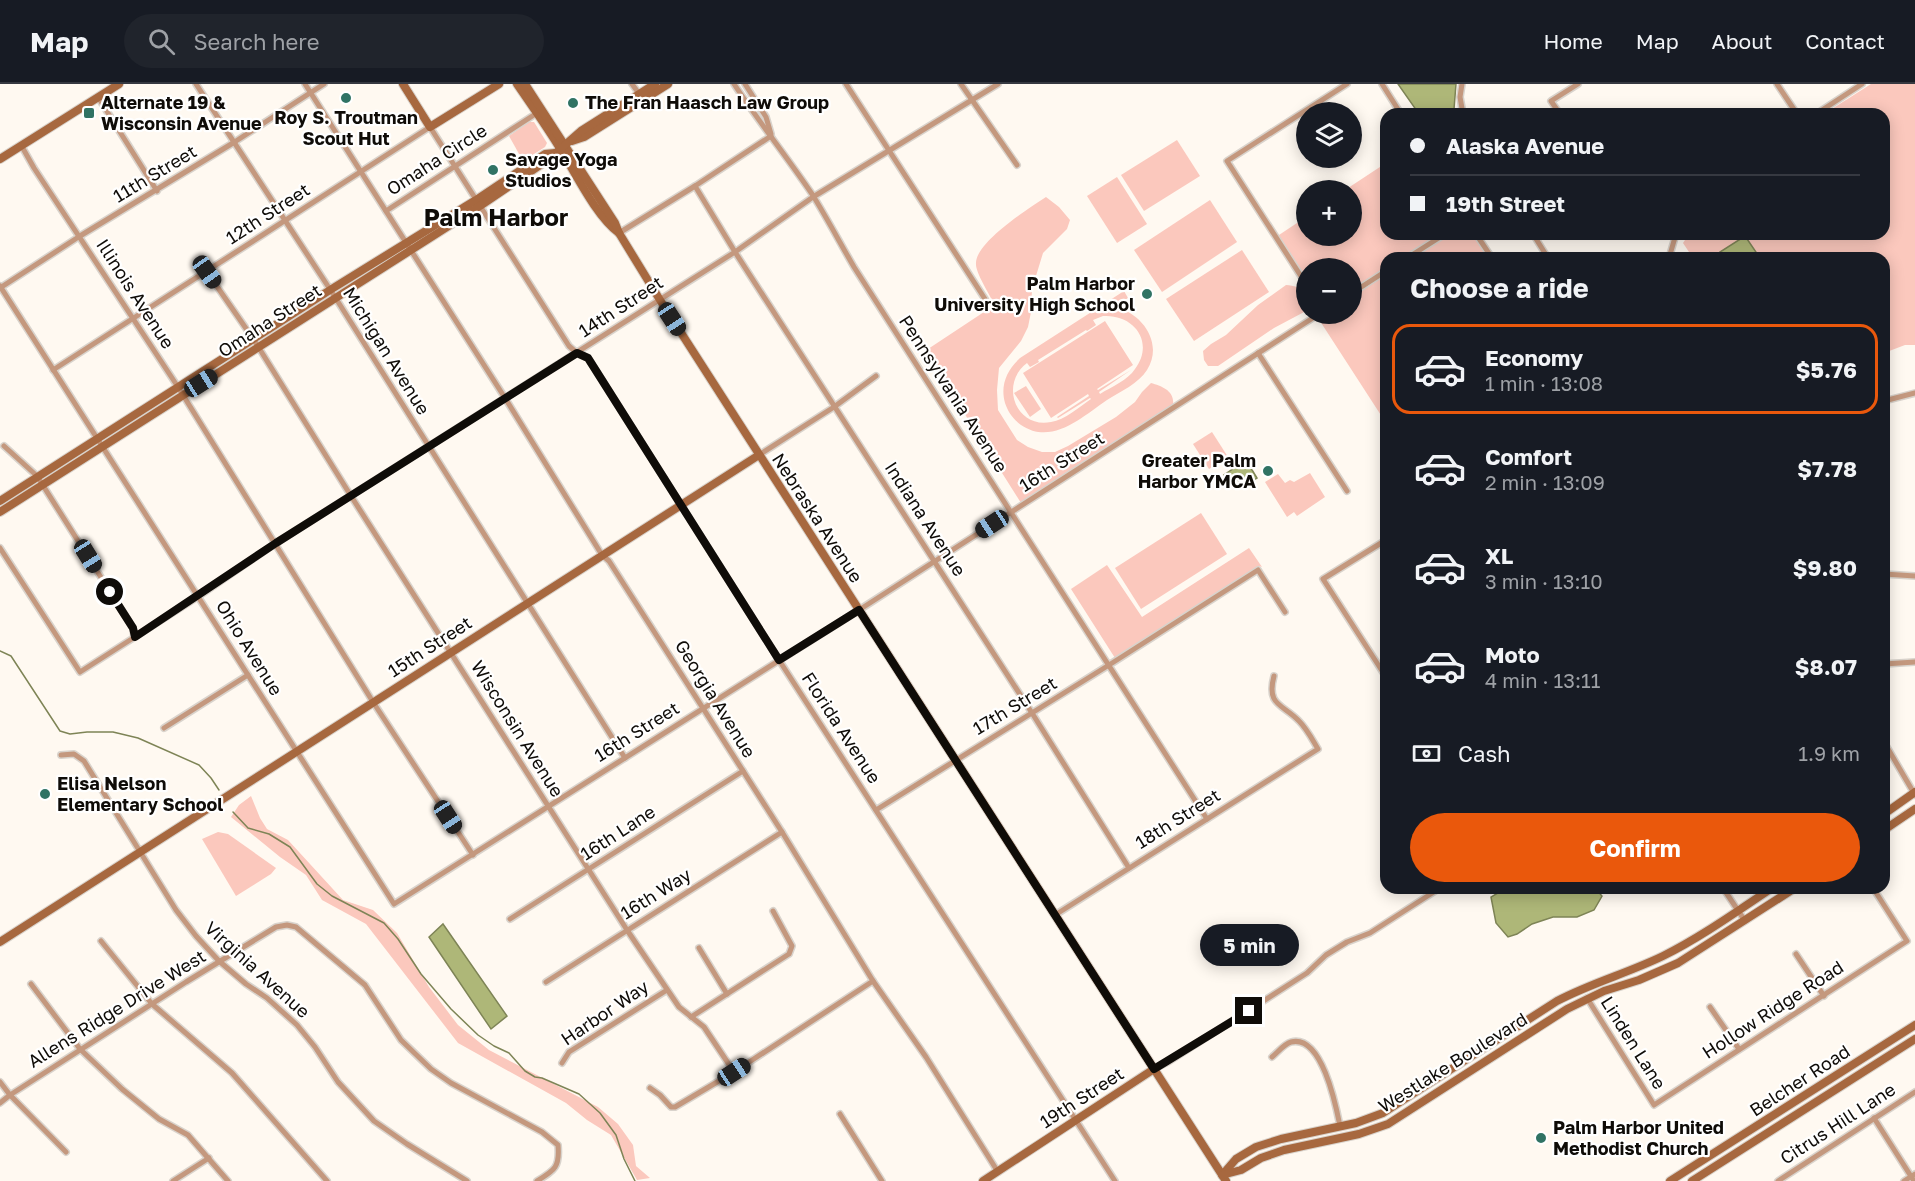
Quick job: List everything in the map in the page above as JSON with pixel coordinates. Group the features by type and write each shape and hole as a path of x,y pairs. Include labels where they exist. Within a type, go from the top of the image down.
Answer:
{"street":[{"path":"0,159 119,84"},
{"name":"Michigan Avenue","path":"196,84 333,294 625,758"},
{"path":"305,84 386,211"},
{"name":"11th Street","path":"0,287 157,191 324,84"},
{"name":"Florida Avenue","path":"403,84 569,346 588,358 779,660 1115,1181"},
{"name":"12th Street","path":"52,370 499,84"},
{"name":"Nebraska Avenue","path":"517,84 615,223 618,233 660,300 1224,1178"},
{"name":"Nebraska Avenue","path":"525,84 563,147"},
{"path":"632,84 641,97"},
{"name":"Omaha Street","path":"641,97 655,84"},
{"name":"Omaha Street","path":"0,501 98,438 180,391 409,247 478,203 545,154 563,147 581,132 668,84"},
{"name":"Pennsylvania Avenue","path":"734,84 813,197 854,267 1207,819"},
{"name":"Pennsylvania Avenue","path":"745,84 766,117 771,136"},
{"path":"846,84 985,299"},
{"path":"961,84 1017,165"},
{"name":"14th Street","path":"0,548 80,672 199,596 276,543 735,252 813,197 998,84"},
{"path":"1296,268 1227,161 1347,84"},
{"path":"1382,84 1397,108"},
{"path":"1462,84 1460,98 1462,108"},
{"path":"1556,108 1551,101 1578,84"},
{"path":"1777,84 1793,108"},
{"path":"1824,108 1862,84"},
{"path":"98,97 157,191"},
{"name":"Omaha Circle","path":"409,247 386,211 537,113"},
{"path":"618,233 771,136"},
{"name":"Illinois Avenue","path":"21,145 180,391 373,702 473,855"},
{"name":"Indiana Avenue","path":"695,186 1129,868"},
{"path":"1416,252 1436,240"},
{"name":"Georgia Avenue","path":"409,247 602,555 609,561 782,831 873,981 926,1057 998,1172"},
{"name":"Wisconsin Avenue","path":"207,272 256,344 627,930 679,1007 704,1027 734,1072"},
{"path":"1362,287 1380,275"},
{"name":"Ohio Avenue","path":"0,287 394,904"},
{"name":"16th Street","path":"394,904 859,610 1303,324"},
{"path":"1258,353 1347,491"},
{"name":"15th Street","path":"0,942 526,603 681,506 834,407 876,376"},
{"name":"Omaha Street","path":"0,512 104,447 180,391"},
{"path":"1890,399 1915,393"},
{"path":"4,446 37,476 133,628 135,637"},
{"path":"1380,544 1323,579 1380,668"},
{"name":"17th Street","path":"876,810 1258,570 1285,612"},
{"path":"1890,574 1915,576"},
{"path":"1890,664 1915,663"},
{"path":"164,728 248,675"},
{"name":"18th Street","path":"1055,915 1318,749 1302,724 1278,706 1272,687 1274,676"},
{"path":"1890,752 1915,793 1890,810"},
{"name":"Virginia Avenue","path":"61,755 74,754 84,761 176,910 195,936 219,961 267,998 297,1025 338,1082 374,1120 407,1144 467,1181"},
{"name":"16th Lane","path":"510,919 743,771"},
{"path":"1890,826 1915,809"},
{"name":"16th Way","path":"546,982 782,831"},
{"name":"19th Street","path":"983,1181 1154,1069 1307,973 1326,955 1347,942 1370,933 1431,894"},
{"path":"1727,894 1745,921"},
{"name":"Westlake Boulevard","path":"1224,1178 1236,1159 1262,1145 1356,1123 1383,1113 1557,1001 1582,988 1662,957 1696,938 1763,894"},
{"name":"Westlake Boulevard","path":"1224,1178 1266,1156 1284,1150 1359,1134 1388,1124 1567,1009 1587,998 1639,980 1678,963 1786,894"},
{"name":"Hollow Ridge Road","path":"1654,1105 1907,941 1877,894"},
{"path":"691,1017 789,954 792,946 773,911"},
{"name":"Allens Ridge Drive West","path":"0,1103 219,961 283,925 296,927 365,985 401,1040 430,1069 451,1083 542,1132 558,1145 559,1160 553,1171 537,1181"},
{"path":"102,941 152,1004 232,1073 327,1181"},
{"path":"699,948 727,994"},
{"path":"1796,954 1824,996"},
{"path":"650,1088 671,1107 675,1107 734,1072 873,981"},
{"path":"32,984 80,1049 122,1089 159,1119 188,1135 228,1181"},
{"name":"Harbor Way","path":"562,1063 569,1052 667,990"},
{"name":"Linden Lane","path":"1587,998 1654,1105"},
{"path":"1710,1007 1739,1049"},
{"name":"Belcher Road","path":"1670,1181 1915,1024"},
{"path":"1497,1039 1503,1049"},
{"name":"Belcher Road","path":"1692,1181 1915,1039"},
{"path":"1272,1057 1292,1042 1300,1043 1312,1051 1333,1090 1342,1138"},
{"path":"0,1082 66,1152"},
{"path":"1426,1086 1432,1095"},
{"name":"Citrus Hill Lane","path":"1778,1181 1915,1092"},
{"path":"840,1114 882,1181"},
{"path":"1874,1118 1914,1177 1904,1181"},
{"path":"1262,1145 1266,1156"},
{"path":"173,1181 209,1158"}],"shaded area":[{"path":"1398,84 1456,84 1454,108 1415,108"},
{"path":"1871,84 1915,84 1915,345 1905,345 1890,351 1890,252 1689,252 1683,243 1685,240 1890,240 1890,108 1833,108"},
{"path":"529,122 534,122 547,143 545,147 523,161 509,136"},
{"path":"1177,140 1200,176 1144,211 1121,175"},
{"path":"1380,167 1380,240 1432,240 1412,252 1380,252 1380,273 1362,284 1362,258 1296,258 1296,268 1276,237 1296,224 1296,246 1362,246 1362,180 1360,180"},
{"path":"1117,177 1147,224 1117,243 1087,196"},
{"path":"1046,197 1070,220 1067,229 1043,253 1032,289 1028,327 1021,341 999,368 998,410 1017,440 1042,452 1055,452 1116,417 1135,402 1151,383 1170,393 1173,405 1021,503 925,351 984,312 993,302 976,267 978,255 1005,226"},
{"path":"1210,200 1237,242 1162,292 1134,250"},
{"path":"1442,240 1476,240 1484,252 1422,252"},
{"path":"1739,240 1748,240 1756,252 1720,252"},
{"path":"1242,250 1269,292 1194,341 1166,299"},
{"path":"1380,279 1380,414 1322,324 1362,324 1362,291"},
{"path":"1286,285 1296,287 1296,316 1274,328 1218,366 1208,366 1204,360 1203,351 1226,335 1258,305"},
{"path":"1124,291 1128,298 1115,307 1125,310 1141,322 1148,331 1153,350 1152,360 1147,370 1134,383 1066,427 1044,432 1033,431 1021,425 1011,415 1005,403 1003,390 1006,378 1020,358","holes":["1103,316 1114,317 1132,325 1142,340 1141,359 1132,373 1100,394 1099,392 1131,370 1097,389 1133,365 1105,321 1023,373 1051,418 1088,394 1089,396 1057,417 1091,399 1067,416 1051,422 1029,419 1021,412 1015,403 1014,382 1027,363 1030,367 1087,331 1096,325 1093,320"]},
{"path":"1026,386 1041,409 1030,417 1014,393"},
{"path":"1212,432 1228,457 1209,469 1193,444"},
{"path":"1246,460 1257,478 1242,488 1236,476 1228,480 1224,475"},
{"path":"1310,473 1325,497 1297,516 1294,512 1287,517 1265,482 1278,474 1285,483 1290,480 1294,482"},
{"path":"1201,513 1227,554 1141,609 1115,568"},
{"path":"1249,548 1262,567 1259,566 1115,658 1071,589 1107,565 1142,617"},
{"path":"251,796 267,829 288,840 343,900 373,910 397,933 429,987 458,1025 489,1050 598,1107 618,1124 633,1145 636,1166 650,1178 637,1180 611,1135 566,1103 458,1043 366,924 322,900 306,875 231,817 239,805"},
{"path":"218,832 228,834 276,868 271,874 236,896 202,839"},
{"path":"1496,894 1600,894 1602,896 1594,910 1577,917 1553,917 1532,924 1508,937 1496,923 1491,897"},
{"path":"443,924 507,1016 491,1029 429,937"}],"waterway":[{"path":"0,651 11,656 60,731 70,734 113,732 138,738 199,765 219,790"},
{"path":"233,812 248,828 269,834 290,847 317,884 332,896 384,923 398,939 421,974 451,1009 478,1035 509,1053 525,1071 579,1094 600,1113 616,1135 635,1181"}],"place":[{"name":"Roy S. Troutman Scout Hut","path":"346,98"},
{"name":"The Fran Haasch Law Group","path":"573,103"},
{"name":"Alternate 19 & Wisconsin Avenue","path":"89,113"},
{"name":"Savage Yoga Studios","path":"493,170"},
{"name":"Palm Harbor University High School","path":"1147,294"},
{"name":"Greater Palm Harbor YMCA","path":"1268,471"},
{"name":"Elisa Nelson Elementary School","path":"45,794"},
{"name":"Palm Harbor United Methodist Church","path":"1541,1138"}],"district":[{"name":"Palm Harbor","path":"496,218"}],"route":[{"path":"110,592 133,628 135,637 276,543 577,353 588,358 779,660 859,610 1154,1069 1249,1011"}]}
